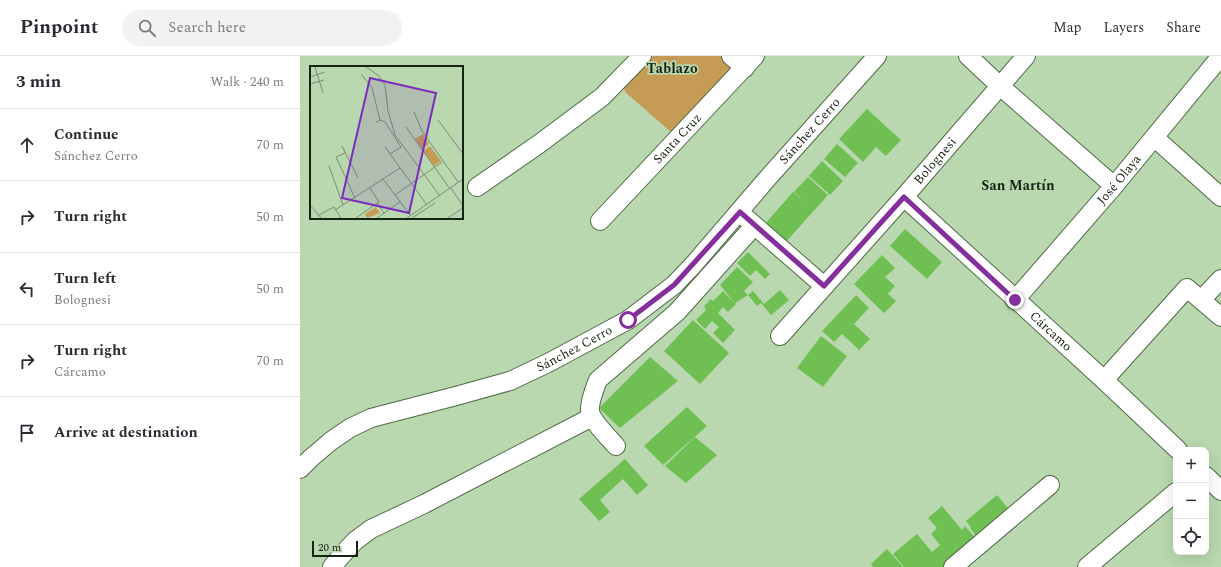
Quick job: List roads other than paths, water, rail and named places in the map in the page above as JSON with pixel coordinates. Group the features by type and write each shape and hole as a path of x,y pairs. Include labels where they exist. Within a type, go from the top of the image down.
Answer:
{"street":[{"path":"477,187 539,144 602,97 642,56"},
{"path":"731,56 750,62"},
{"name":"Sánchez Cerro","path":"300,470 311,458 331,441 350,428 371,418 510,381 555,360 628,320 674,285 740,212 876,56"},
{"path":"968,56 1114,186"},
{"name":"Bolognesi","path":"780,336 904,197 1026,56"},
{"name":"José Olaya","path":"1015,300 1155,138 1221,56"},
{"name":"Santa Cruz","path":"600,221 750,62"},
{"path":"1155,138 1221,197"},
{"name":"Cárcamo","path":"904,197 1175,447"},
{"path":"740,212 754,226 824,286"},
{"path":"616,446 592,417 590,410 598,380 677,312 754,226"},
{"path":"1201,300 1221,279"},
{"path":"1104,380 1187,288 1221,317"},
{"path":"332,567 355,541 371,529 424,504 592,417"},
{"path":"1209,479 1221,491"},
{"path":"953,567 1050,485"},
{"path":"1087,567 1173,495"}],"district":[{"name":"Tablazo","path":"672,68"},
{"name":"San Martín","path":"1018,185"}]}
